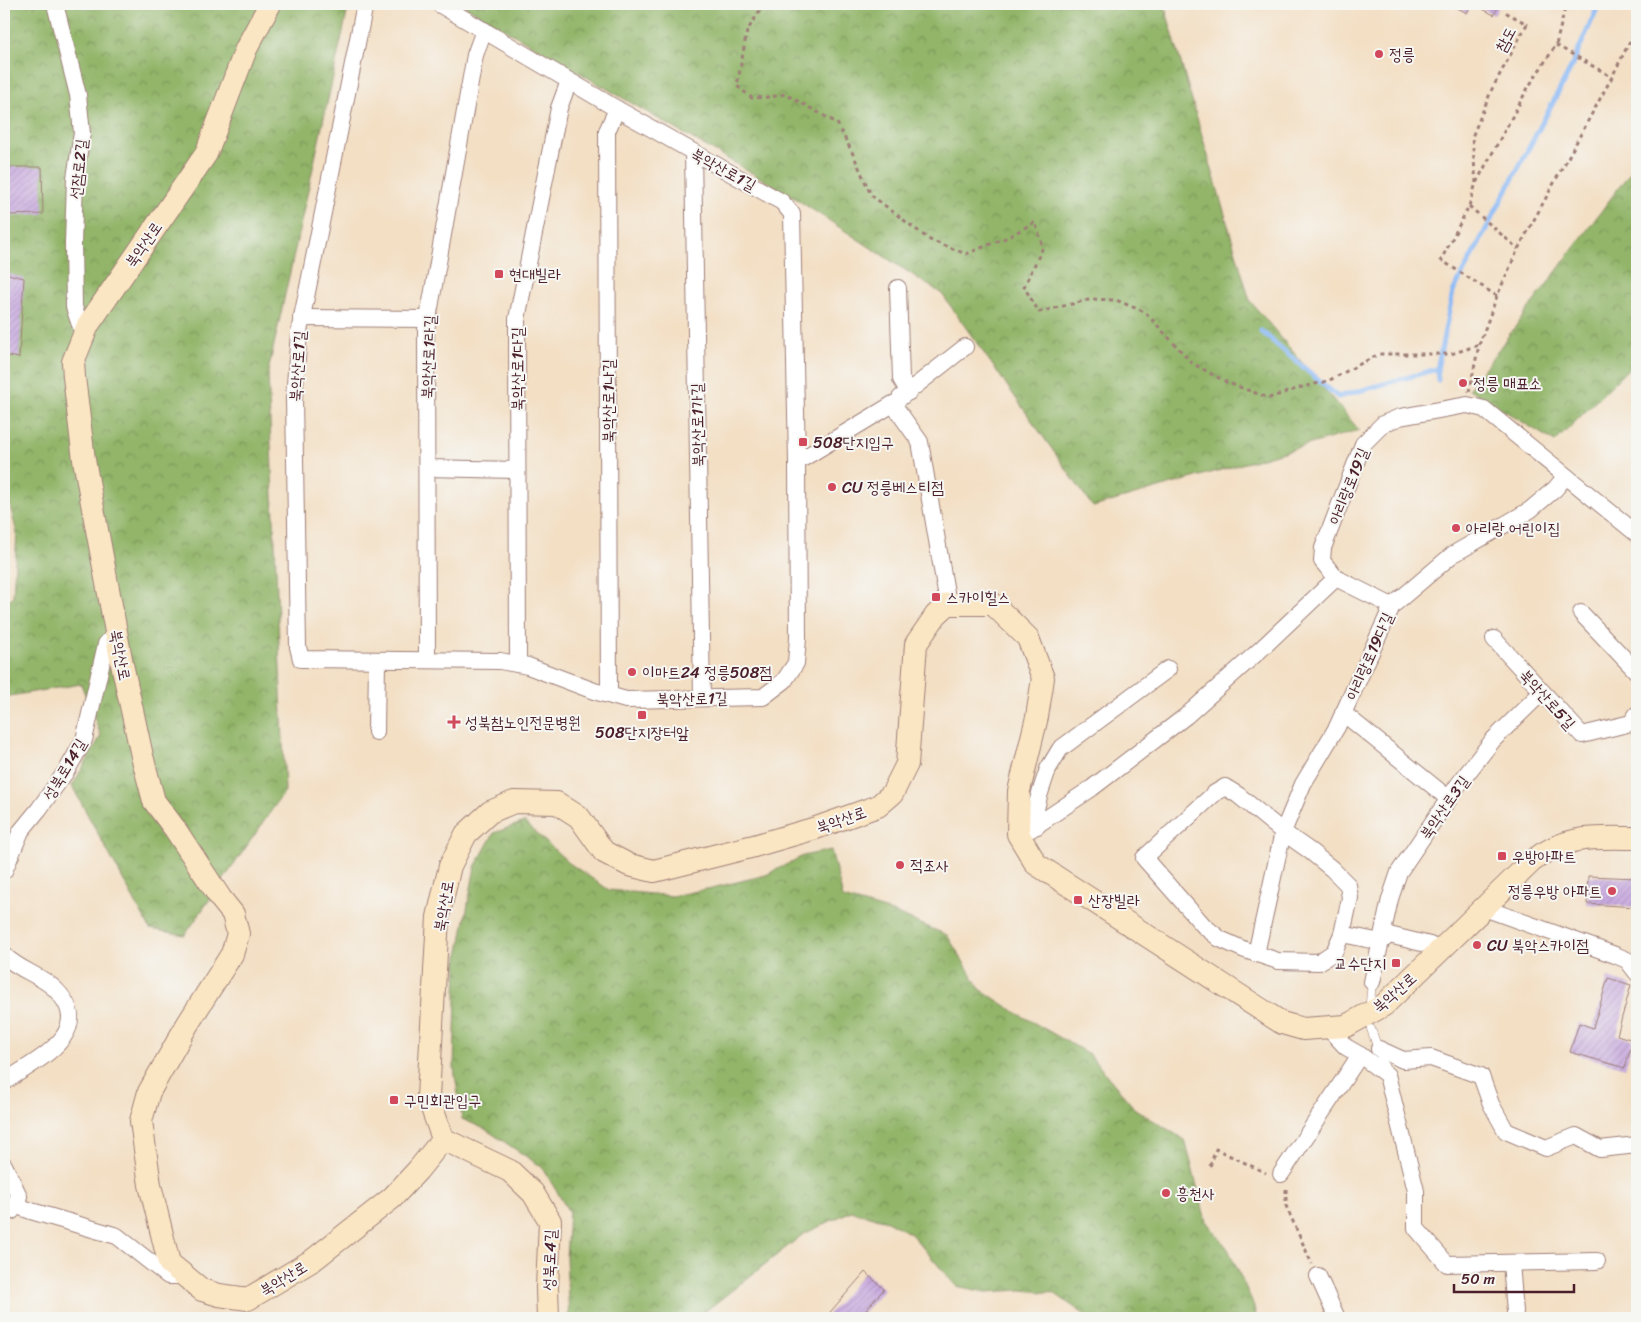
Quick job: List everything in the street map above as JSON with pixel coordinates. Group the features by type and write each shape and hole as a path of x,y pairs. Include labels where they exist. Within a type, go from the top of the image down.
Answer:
{"street":[{"name":"선잠로2길","path":"55,4 78,95 82,133 75,178 73,244 74,307 84,336"},
{"name":"북악산로","path":"270,4 246,49 206,154 94,317 73,362 84,460 116,633 142,756 154,801 233,914 238,934 232,954 187,1025 149,1092 141,1121 150,1185 169,1263 202,1290 219,1295 248,1299 313,1260 392,1198 443,1139 428,1097 438,917 450,866 466,834 490,812 514,802 557,803 579,817 604,852 629,866 654,871 754,846 816,828 878,806 892,794 906,764 916,644 936,615 948,604"},
{"name":"북악산로1길","path":"366,4 301,318 294,398 298,647 301,659 500,661 528,666 594,691 626,700 763,697 784,681 796,663 798,638 792,214 782,202 617,109 439,4"},
{"name":"북악산로1라길","path":"427,660 426,330 475,54 484,30"},
{"name":"북악산로1다길","path":"518,664 516,319 559,108 570,81"},
{"name":"북악산로1나길","path":"609,695 607,131 617,109"},
{"name":"북악산로1가길","path":"693,152 702,698"},
{"path":"898,288 901,379 909,392"},
{"path":"301,318 428,319"},
{"path":"796,462 893,404 965,347"},
{"path":"893,404 920,442 948,604 993,604 1028,638 1043,678 1037,717 1018,791 1027,830"},
{"name":"아리랑로19길","path":"1392,606 1336,578 1322,560 1323,548 1363,444 1383,424 1400,417 1467,405 1484,408 1637,534"},
{"path":"427,468 517,470"},
{"name":"아리랑로19다길","path":"1256,954 1283,832 1303,784 1343,713 1392,606 1452,555 1530,510 1555,489 1566,476"},
{"path":"1027,830 1092,788 1186,716 1260,650 1336,578"},
{"path":"1581,613 1637,672"},
{"name":"성북로14길","path":"4,872 21,831 67,770 84,740 106,644 116,633"},
{"name":"북악산로5길","path":"1494,639 1582,735 1631,723 1637,714"},
{"path":"376,732 378,660"},
{"path":"1027,830 1035,814 1048,769 1060,750 1168,669"},
{"name":"북악산로3길","path":"1372,982 1390,899 1399,872 1458,785 1493,740 1542,692"},
{"name":"아리랑로19다길","path":"1343,713 1449,798"},
{"path":"1225,787 1238,795 1332,869 1348,886 1350,898 1342,934 1334,952 1319,962 1278,961 1256,954 1220,939 1204,926 1144,858 1215,793 1225,787"},
{"name":"북악산로","path":"1027,830 1036,864 1282,1023 1303,1029 1346,1026 1384,1005 1531,862 1546,850 1577,839 1637,838"},
{"path":"1484,908 1627,960 1637,973"},
{"path":"1342,934 1381,942 1389,935 1430,945 1438,952"},
{"path":"4,955 10,962 54,988 70,1009 69,1028 56,1047 4,1082"},
{"path":"1327,1027 1346,1047 1387,1075 1416,1191 1416,1228 1447,1264 1597,1262"},
{"path":"1379,1049 1403,1060 1431,1058 1480,1076 1491,1104 1506,1131 1546,1148 1576,1136 1600,1150 1637,1145"},
{"path":"1278,1176 1360,1055"},
{"name":"성북로4길","path":"443,1139 510,1171 533,1193 550,1221 547,1288 548,1318"},
{"path":"4,1165 19,1196 9,1209"},
{"path":"9,1209 31,1211 117,1236 168,1276 184,1276"},
{"path":"1511,1263 1515,1312"},
{"path":"1318,1276 1337,1318"}],"lane":[{"name":"북악산로3길","path":"1370,1002 1372,982"},
{"path":"1371,1029 1387,1075"}],"path":[{"path":"764,4 747,31 737,86 752,98 785,94 837,123 871,195 930,240 966,254 1008,238 1035,222 1043,247 1024,286 1039,312 1092,299 1116,300 1145,312 1192,363 1226,382 1269,398 1328,381 1379,354 1451,354 1479,345"},
{"path":"1497,296 1441,260 1469,206 1476,183 1528,86 1556,45 1566,4"},
{"name":"참도","path":"1476,183 1472,137 1492,89 1527,24 1505,12"},
{"path":"1467,405 1479,345 1497,296 1518,249 1612,77 1637,26"},
{"path":"1556,45 1612,77"},
{"path":"1469,206 1518,249"},
{"path":"1210,1166 1216,1150 1278,1176 1286,1206 1318,1276"}],"green space":[{"path":"4,4 349,4 268,372 285,791 185,935 150,929 72,786 101,736 81,684 4,697 4,606 13,596 17,533 4,483"},
{"path":"461,4 1164,4 1250,301 1359,430 1093,507 942,294 793,197"},
{"path":"1637,163 1637,360 1555,442 1469,389"},
{"path":"524,822 569,863 609,890 672,896 766,875 803,856 831,850 843,898 892,912 947,935 980,989 1015,1012 1089,1054 1135,1109 1185,1140 1206,1221 1228,1249 1252,1301 1257,1318 1183,1316 1171,1318 1088,1317 1054,1293 1021,1290 986,1292 956,1286 911,1234 887,1221 851,1211 802,1235 697,1318 569,1318 566,1258 569,1212 542,1167 485,1129 462,1119 454,1068 457,962 475,867 494,833"}],"building":[{"path":"83,4 108,4 108,8 83,8"},
{"path":"1450,4 1472,4 1467,13"},
{"path":"1473,4 1500,4 1494,15"},
{"path":"6,167 42,167 43,214 7,215"},
{"path":"4,273 24,278 19,358 4,355"},
{"name":"정릉우방 아파트","path":"1588,876 1637,878 1637,907 1587,904"},
{"path":"1608,978 1631,985 1617,1035 1633,1040 1625,1068 1570,1052 1579,1023 1593,1028"},
{"path":"865,1272 884,1289 859,1318 825,1318"}],"waterway":[{"path":"1438,380 1437,369 1453,292 1569,72 1599,4"},
{"path":"1261,331 1338,397 1437,369"}],"place":[{"name":"정릉","path":"1379,54"},
{"name":"현대빌라","path":"499,274"},
{"name":"정릉 매표소","path":"1463,383"},
{"name":"508단지입구","path":"803,442"},
{"name":"CU 정릉베스티점","path":"832,487"},
{"name":"아리랑 어린이집","path":"1456,528"},
{"name":"스카이힐스","path":"936,597"},
{"name":"이마트24 정릉508점","path":"632,672"},
{"name":"508단지장터앞","path":"642,715"},
{"name":"성북참노인전문병원","path":"454,722"},
{"name":"우방아파트","path":"1502,856"},
{"name":"적조사","path":"900,865"},
{"name":"정릉우방 아파트","path":"1612,891"},
{"name":"산장빌라","path":"1078,900"},
{"name":"CU 북악스카이점","path":"1477,945"},
{"name":"교수단지","path":"1396,963"},
{"name":"구민회관입구","path":"394,1100"},
{"name":"흥천사","path":"1166,1193"}]}
